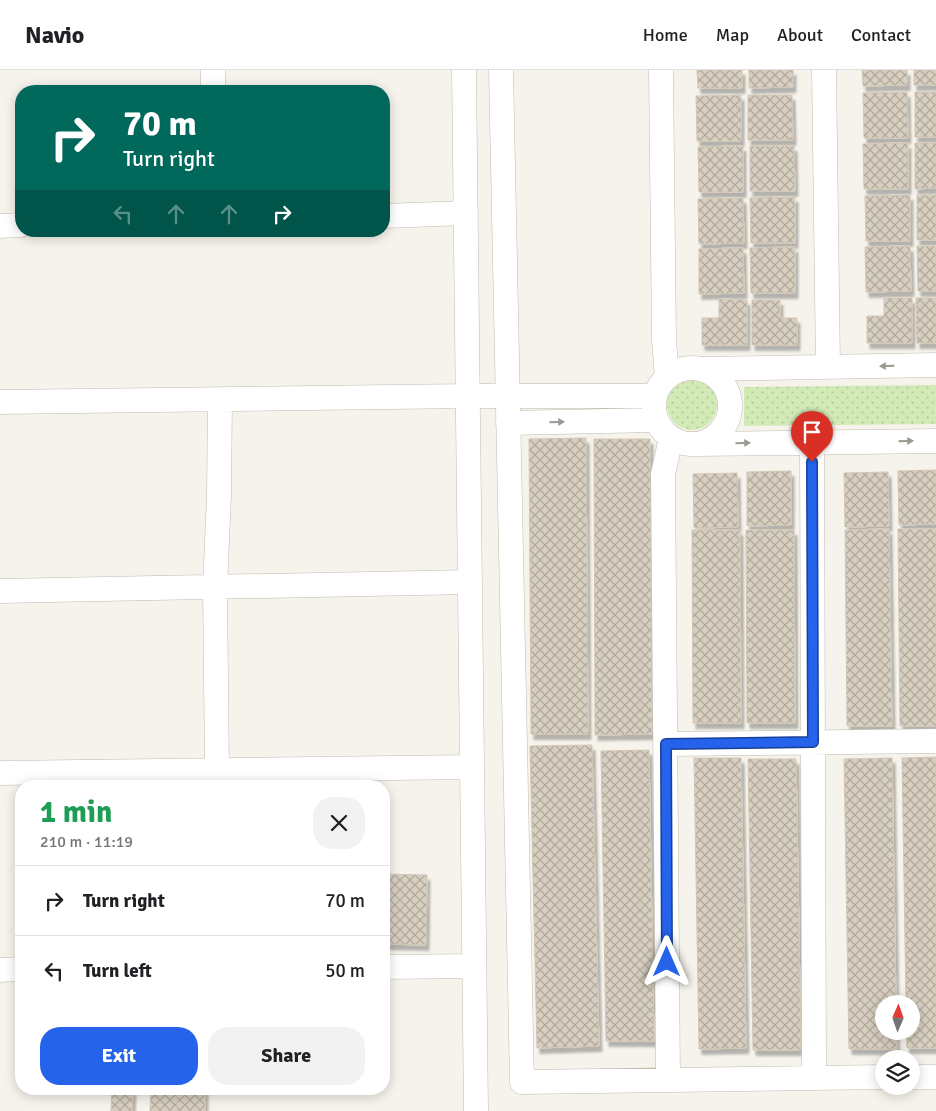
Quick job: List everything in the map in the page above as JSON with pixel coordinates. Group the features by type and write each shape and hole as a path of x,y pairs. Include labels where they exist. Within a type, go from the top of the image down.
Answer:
{"street":[{"path":"213,70 213,85"},
{"path":"464,70 476,1111"},
{"path":"501,70 522,1082 875,1077"},
{"path":"661,70 664,341 667,376"},
{"path":"824,70 828,367"},
{"path":"390,216 466,213"},
{"path":"0,226 15,225"},
{"path":"936,365 703,369 690,367 678,370 667,376 659,385 654,396 653,408 655,420 662,430 671,438 682,443 936,440"},
{"path":"694,444 708,441 719,434 726,423 730,410 729,397 724,385 715,375 703,369"},
{"path":"0,402 468,396 654,396"},
{"path":"217,770 215,587 219,496 220,399"},
{"path":"508,423 655,420"},
{"path":"668,1080 663,474 671,438"},
{"path":"812,442 814,1078"},
{"path":"0,591 470,582"},
{"path":"666,744 936,740"},
{"path":"0,773 472,767"},
{"path":"390,967 474,966"},
{"path":"0,970 15,970"},
{"path":"920,1077 936,1077"}],"green space":[{"path":"692,380 702,382 710,387 715,395 717,405 715,415 710,423 702,428 692,430 682,428 674,423 669,415 667,405 669,395 674,387 682,382"},
{"path":"936,385 936,424 744,426 744,387"}],"building":[{"path":"697,70 742,70 742,88 698,88"},
{"path":"749,70 793,70 793,87 749,88"},
{"path":"862,70 907,70 907,85 863,86"},
{"path":"914,70 936,70 936,85 914,85"},
{"path":"907,92 908,138 864,138 863,93"},
{"path":"915,92 936,92 936,137 915,137"},
{"path":"741,95 741,141 697,141 696,96"},
{"path":"748,95 792,95 793,140 748,140"},
{"path":"908,143 908,189 864,189 863,144"},
{"path":"915,143 936,143 936,188 915,189"},
{"path":"743,146 743,192 699,192 698,147"},
{"path":"750,146 794,146 795,191 750,191"},
{"path":"910,195 910,241 866,241 865,196"},
{"path":"917,195 936,195 936,240 917,240"},
{"path":"795,197 795,243 751,243 750,198"},
{"path":"743,198 744,243 699,244 698,199"},
{"path":"910,246 911,291 866,292 865,247"},
{"path":"917,246 936,246 936,291 918,291"},
{"path":"795,247 795,293 751,293 750,248"},
{"path":"743,248 744,293 699,294 699,249"},
{"path":"884,298 912,298 912,343 867,343 867,316 884,316"},
{"path":"916,298 936,298 936,343 917,343"},
{"path":"719,299 747,300 747,345 702,345 702,318 719,318"},
{"path":"752,300 780,300 780,318 797,318 797,345 752,345"},
{"path":"586,438 588,734 531,734 529,439"},
{"path":"594,439 650,439 652,734 595,735"},
{"path":"936,470 936,524 899,525 898,471"},
{"path":"791,471 791,525 747,526 747,472"},
{"path":"888,472 889,526 845,527 844,473"},
{"path":"737,473 738,527 694,528 693,474"},
{"path":"889,529 892,726 847,726 845,530"},
{"path":"898,529 936,529 936,726 900,726"},
{"path":"692,530 740,530 741,723 693,723"},
{"path":"746,530 794,530 795,723 747,723"},
{"path":"592,745 599,1046 537,1048 530,746"},
{"path":"649,750 654,1041 606,1041 601,751"},
{"path":"936,757 936,1048 907,1048 907,1040 920,1040 920,995 906,995 902,758"},
{"path":"694,758 741,758 746,1048 699,1049"},
{"path":"892,758 896,995 875,995 875,1040 896,1040 897,1049 849,1049 844,759"},
{"path":"748,759 796,759 801,1050 753,1050"},
{"path":"390,874 427,875 426,945 390,944"},
{"path":"112,1095 133,1095 132,1111 111,1111"},
{"path":"151,1095 177,1095 177,1111 150,1111"},
{"path":"178,1095 205,1095 205,1111 177,1111"}],"route":[{"path":"667,962 666,744 813,742 812,462"}]}
